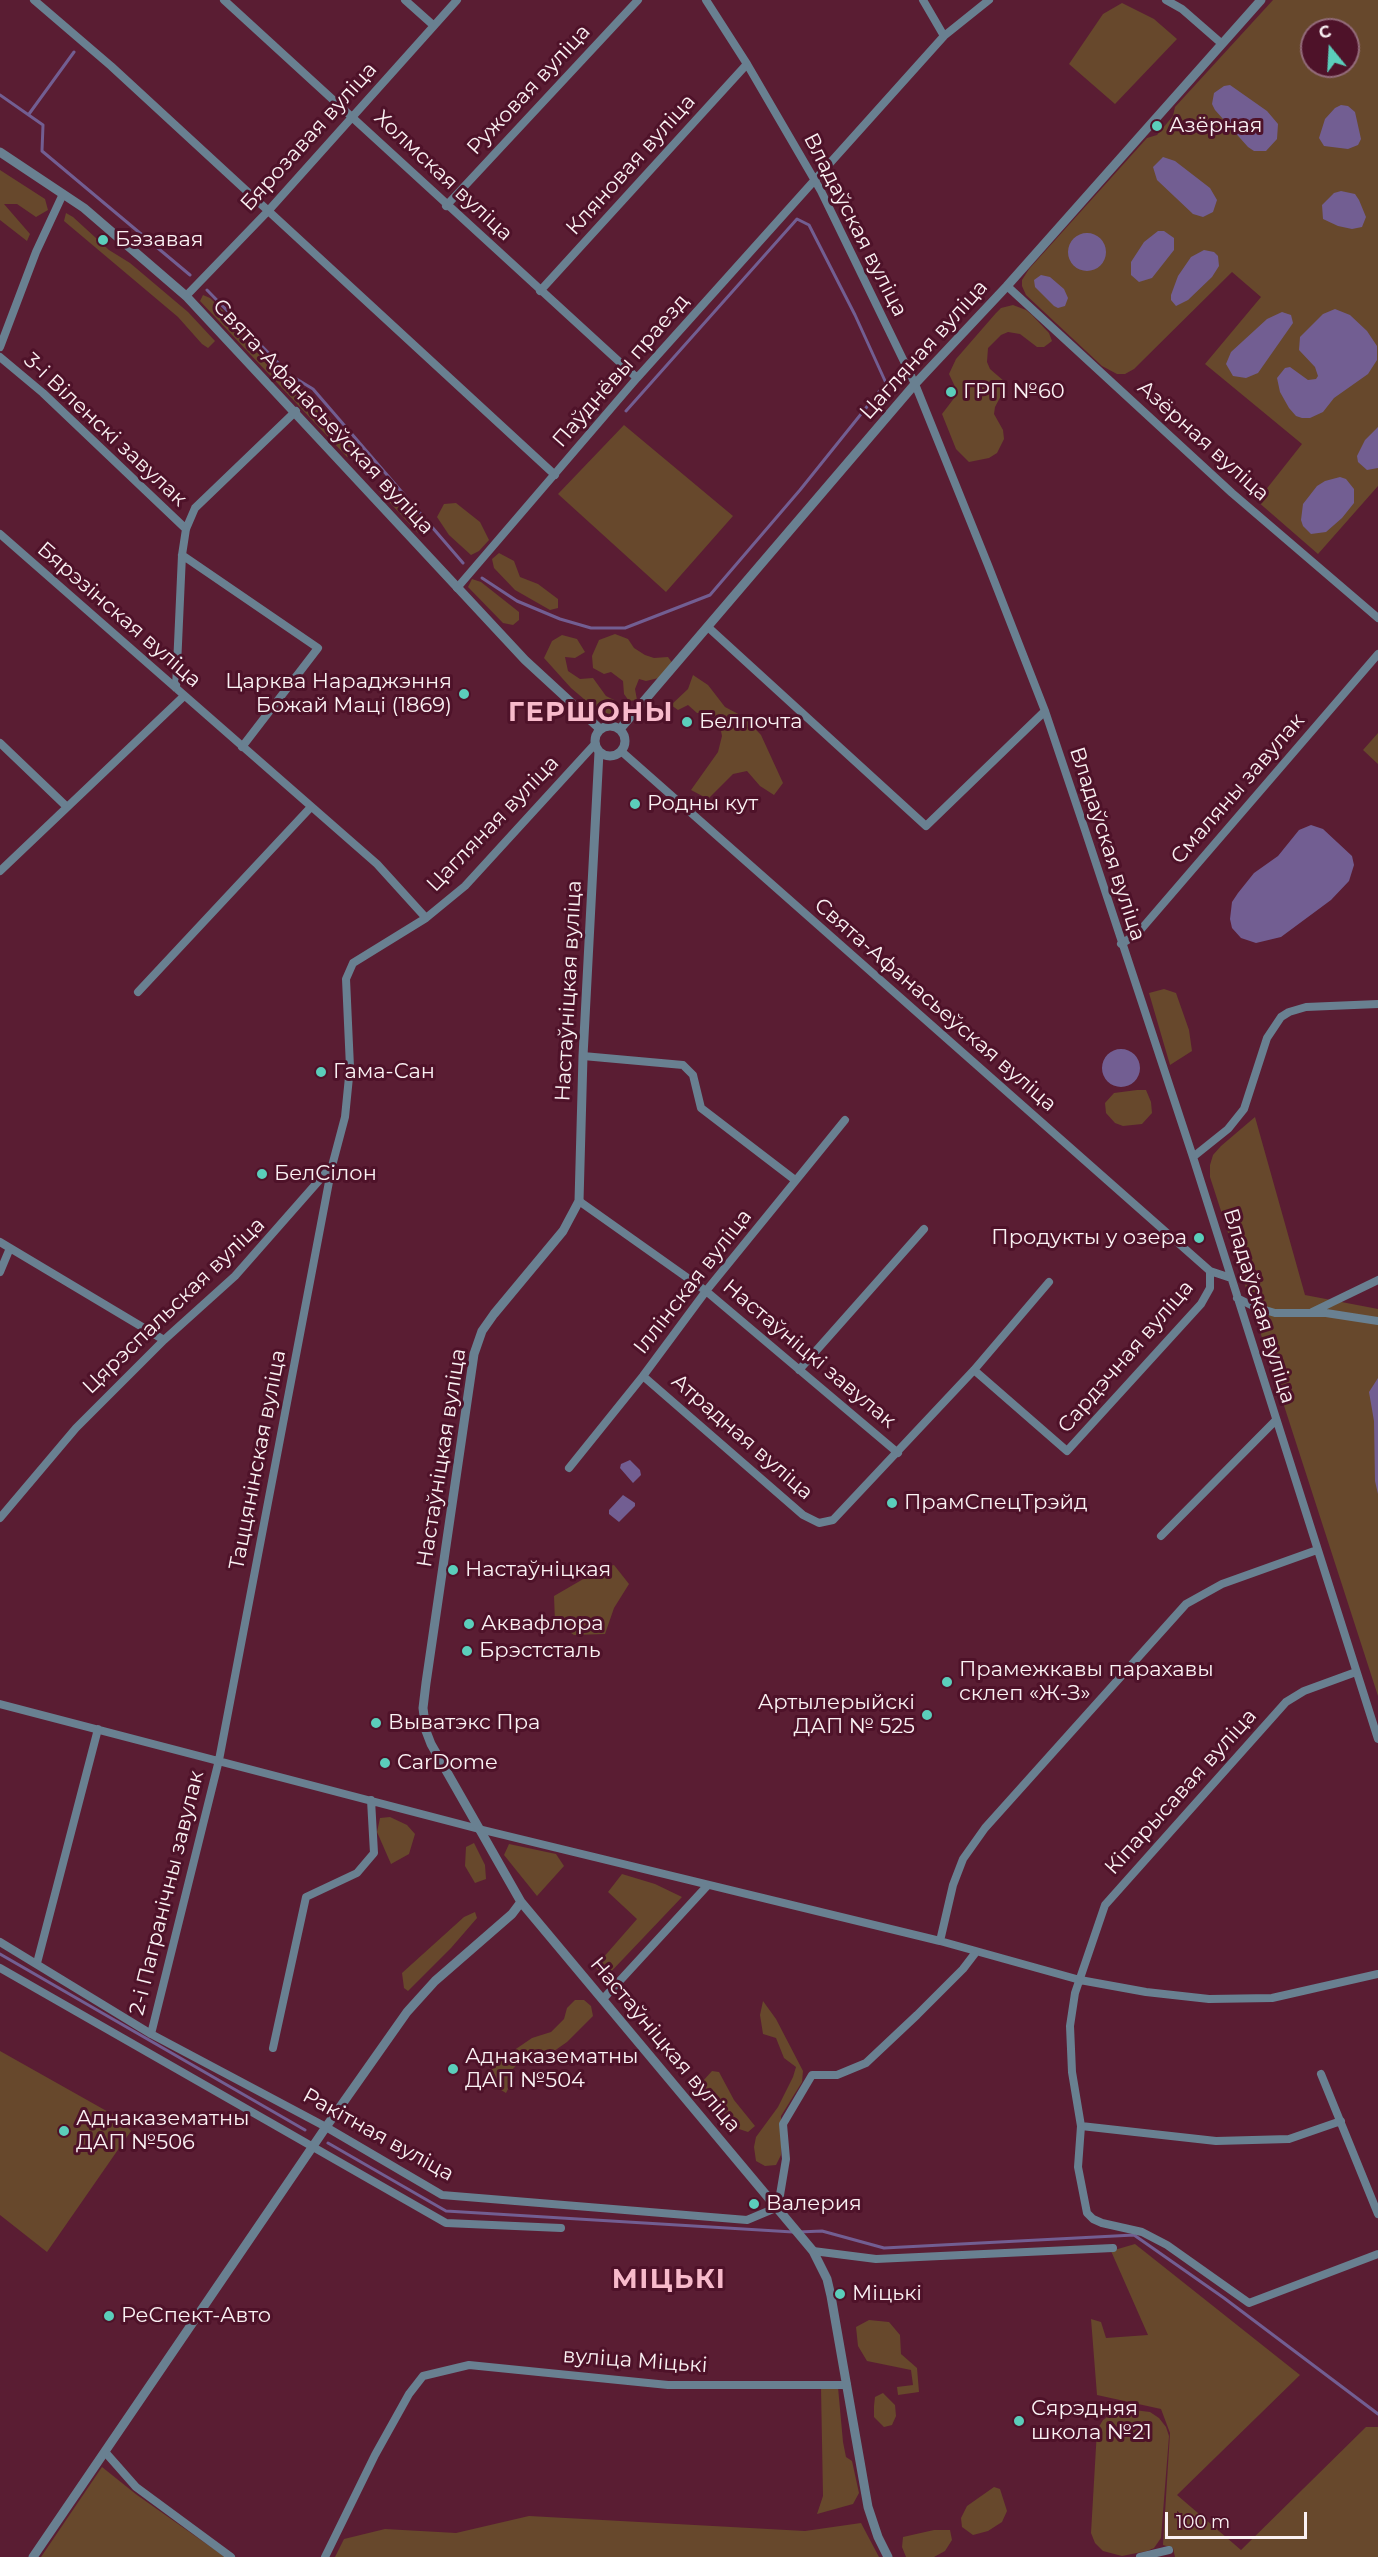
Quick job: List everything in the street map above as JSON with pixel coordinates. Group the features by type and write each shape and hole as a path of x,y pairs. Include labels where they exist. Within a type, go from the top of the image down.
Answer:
{"street":[{"path":"34,0 102,58 269,210 441,372 555,475"},
{"name":"Холмская вуліца","path":"224,0 353,116 446,206 637,378"},
{"path":"405,0 433,25"},
{"name":"Бярозавая вуліца","path":"186,296 269,210 457,0"},
{"name":"Ружовая вуліца","path":"446,206 638,0"},
{"name":"Владаўская вуліца","path":"705,0 747,64 814,180 915,384 1045,711 1193,1157 1378,1739"},
{"path":"923,0 944,36"},
{"name":"Паўднёвы праезд","path":"457,588 637,378 944,36 989,0"},
{"path":"1166,0 1182,9 1221,43"},
{"name":"Цагляная вуліца","path":"620,729 709,628 915,384 1007,286 1261,0"},
{"name":"Кляновая вуліца","path":"540,291 747,64"},
{"name":"Свята-Афанасьеўская вуліца","path":"0,152 84,208 186,296 296,411 530,666 600,729"},
{"path":"0,347 36,252 63,194"},
{"name":"Азёрная вуліца","path":"1007,286 1232,493 1378,618"},
{"name":"3-і Віленскі завулак","path":"0,357 43,393 186,529"},
{"path":"176,688 182,555 186,529 195,508 296,411"},
{"name":"Бярэзінская вуліца","path":"0,534 310,808 377,864 426,918"},
{"path":"182,555 318,648 242,747"},
{"path":"709,628 926,826 1045,711"},
{"name":"Смаляны завулак","path":"1121,944 1137,934 1378,654"},
{"path":"0,871 184,696"},
{"path":"612,726 620,729 625,738 621,751 608,756 597,748 596,735 600,729 612,726"},
{"path":"0,743 67,807"},
{"name":"Цагляная вуліца","path":"353,963 426,918 465,886 597,748"},
{"name":"Настаўніцкая вуліца","path":"597,748 579,1201 563,1231 482,1331 474,1353 423,1708 426,1731 431,1744 521,1902 813,2251"},
{"name":"Свята-Афанасьеўская вуліца","path":"621,751 1210,1272 1231,1278"},
{"path":"138,992 310,808"},
{"name":"Цярэспальская вуліца","path":"0,1518 75,1428 164,1340 235,1276 332,1166 345,1117 350,1067 346,979 353,963"},
{"path":"1193,1157 1228,1129 1244,1109 1267,1038 1281,1017 1306,1007 1378,1004"},
{"path":"583,1056 683,1065 693,1075 701,1108 795,1180"},
{"name":"Іллінская вуліца","path":"569,1468 643,1376 706,1291 845,1120"},
{"name":"Таццянінская вуліца","path":"219,1760 332,1166"},
{"name":"Настаўніцкі завулак","path":"579,1201 706,1291 898,1453"},
{"path":"799,1370 924,1229"},
{"path":"0,1242 164,1340"},
{"path":"0,1272 10,1248"},
{"name":"Сардэчная вуліца","path":"974,1370 1067,1451 1201,1304 1210,1288 1210,1272"},
{"path":"1310,1312 1378,1280"},
{"path":"898,1453 974,1370 1049,1282"},
{"path":"1237,1298 1255,1308 1275,1313 1310,1312 1378,1320"},
{"name":"Атрадная вуліца","path":"643,1376 803,1515 819,1523 833,1520 898,1453"},
{"path":"1161,1536 1276,1420"},
{"path":"940,1941 952,1885 963,1859 985,1828 1186,1604 1222,1584 1317,1550"},
{"name":"Кіпарысавая вуліца","path":"1356,1672 1304,1691 1286,1702 1105,1905 1075,1992 1070,2026 1072,2072 1082,2126 1078,2167 1087,2213 1093,2219 1142,2232 1167,2245 1249,2303 1378,2254"},
{"path":"0,1704 479,1829 940,1941 1080,1980 1146,1992 1209,1999 1272,1998 1378,1974"},
{"path":"37,1963 98,1729"},
{"name":"2-і Пагранічны завулак","path":"151,2034 219,1760"},
{"path":"273,2048 306,1897 357,1873 374,1853 371,1800"},
{"path":"603,1999 707,1886"},
{"path":"33,2557 106,2453 312,2147 407,2012 435,1981 512,1914 521,1902"},
{"name":"Ракітная вуліца","path":"0,1942 151,2034 326,2127 442,2195 747,2220 780,2209"},
{"path":"780,2209 786,2159 783,2124 812,2075 837,2075 866,2063 963,1969 976,1952"},
{"name":"Ракітная вуліца","path":"0,1968 446,2223 561,2228"},
{"path":"1321,2074 1378,2214"},
{"path":"1082,2126 1216,2141 1289,2139 1341,2121"},
{"path":"813,2251 876,2259 1113,2248"},
{"path":"813,2251 827,2279 831,2296 868,2507 878,2537 888,2557"},
{"name":"вуліца Міцькі","path":"325,2557 375,2455 409,2394 423,2376 469,2365 668,2385 847,2385"},
{"path":"106,2453 136,2487 231,2557"},
{"path":"1140,2557 1169,2550"}],"shaded area":[{"path":"1273,0 1378,0 1378,486 1318,554 1257,501 1302,444 1205,364 1261,297 1232,272 1134,369 1125,374 1117,374 1102,366 1026,295 1022,286 1022,280 1029,269 1147,138 1157,135 1173,116 1175,107"},
{"path":"1122,3 1154,19 1177,39 1115,104 1069,64 1103,14"},
{"path":"1230,85 1267,111 1278,124 1277,139 1266,151 1254,151 1248,147 1215,110 1212,104 1214,93"},
{"path":"1341,105 1348,106 1355,112 1361,139 1358,145 1348,149 1324,146 1319,138 1325,119"},
{"path":"1163,157 1175,161 1210,188 1217,200 1213,212 1203,217 1193,214 1157,180 1153,167"},
{"path":"0,170 45,199 48,210 36,217 17,204 4,204 30,234 27,241 0,220"},
{"path":"1341,191 1355,194 1359,200 1366,217 1362,227 1352,229 1323,219 1322,205 1334,193"},
{"path":"66,213 188,312 215,341 208,348 202,344 178,317 64,221"},
{"path":"1158,231 1164,231 1174,238 1174,250 1152,278 1139,282 1131,275 1131,262 1144,242"},
{"path":"1087,233 1094,234 1100,239 1105,245 1105,259 1100,265 1094,270 1087,271 1080,270 1074,265 1069,259 1068,252 1069,245 1074,239 1080,234"},
{"path":"1204,250 1214,252 1218,256 1219,266 1212,277 1188,300 1176,306 1171,300 1171,295 1178,276 1191,257"},
{"path":"1041,275 1050,277 1064,289 1068,298 1065,306 1058,308 1054,306 1035,287 1034,280"},
{"path":"203,295 210,298 311,397 358,450 354,458 347,457 200,301"},
{"path":"1013,305 1032,315 1049,333 1052,341 1044,347 1037,347 1020,334 1008,332 1001,335 988,348 987,362 990,369 1005,382 1005,388 995,407 994,414 1003,430 1004,439 997,453 989,458 969,462 956,449 942,414 958,393 949,374 956,359 996,313 1001,308"},
{"path":"1335,309 1350,315 1367,331 1377,346 1377,360 1368,374 1334,398 1323,412 1310,418 1296,416 1280,392 1277,378 1285,368 1290,367 1308,380 1316,379 1318,376 1315,367 1299,350 1300,337 1323,314"},
{"path":"1282,312 1291,315 1293,323 1258,373 1246,378 1233,376 1226,364 1231,352 1267,319"},
{"path":"624,425 733,516 666,592 558,494"},
{"path":"1378,427 1378,468 1367,470 1358,462 1357,456 1365,440"},
{"path":"1340,477 1346,479 1354,489 1354,503 1326,532 1311,534 1303,526 1301,520 1303,504 1317,486"},
{"path":"390,484 428,528 425,533 418,533 379,491 381,485"},
{"path":"456,503 480,522 489,540 479,551 471,555 449,535 437,517 444,504"},
{"path":"499,553 514,561 520,577 538,584 558,599 558,608 550,610 515,590 494,568 492,559"},
{"path":"472,579 481,582 519,612 519,620 513,625 503,623 468,587"},
{"path":"615,634 628,639 634,648 645,655 654,658 668,657 673,664 663,677 646,681 639,679 635,689 637,700 629,701 624,694 623,681 611,672 604,674 593,668 592,656 599,640"},
{"path":"562,635 577,639 585,652 575,658 565,657 568,671 580,679 593,678 606,696 614,700 617,708 610,714 598,711 571,688 544,658 552,641"},
{"path":"693,675 708,685 725,707 744,717 761,735 783,783 774,795 760,786 747,771 733,774 708,799 691,790 718,752 722,736 719,721 710,713 697,713 688,705 678,710 671,705 688,689"},
{"path":"1378,733 1378,764 1363,750"},
{"path":"1311,825 1323,829 1352,856 1354,865 1349,881 1331,900 1281,937 1256,943 1241,938 1232,928 1230,919 1232,902 1254,873 1278,856 1299,830"},
{"path":"1164,989 1176,993 1189,1030 1192,1051 1170,1065 1149,993"},
{"path":"1121,1049 1134,1055 1140,1068 1134,1081 1121,1087 1108,1081 1102,1068 1108,1055"},
{"path":"1146,1090 1151,1102 1152,1113 1142,1124 1123,1126 1115,1123 1106,1113 1105,1103 1114,1093"},
{"path":"1255,1117 1305,1295 1378,1309 1378,1696 1210,1177 1213,1155"},
{"path":"1378,1378 1378,1494 1375,1481 1374,1421 1369,1392"},
{"path":"630,1460 640,1470 641,1475 633,1483 620,1468 621,1464"},
{"path":"623,1495 635,1503 635,1506 619,1522 609,1514 609,1510"},
{"path":"614,1565 629,1584 614,1608 605,1634 574,1635 555,1622 554,1596 604,1567"},
{"path":"390,1817 407,1825 415,1834 409,1854 391,1864 377,1832 380,1818"},
{"path":"474,1843 485,1865 486,1879 475,1883 465,1866 466,1847"},
{"path":"509,1844 556,1854 564,1866 537,1896 504,1855"},
{"path":"622,1874 655,1884 682,1897 605,1978 595,1967 637,1919 608,1892"},
{"path":"475,1912 477,1918 451,1948 408,1991 404,1988 402,1973 464,1917"},
{"path":"575,2000 584,2000 591,2006 593,2016 567,2042 547,2056 520,2061 512,2070 510,2085 506,2093 488,2082 488,2073 510,2053 532,2038 551,2032 564,2019 567,2008"},
{"path":"763,2001 776,2019 803,2071 802,2082 781,2116 781,2155 776,2165 765,2166 756,2161 754,2147 756,2137 778,2107 796,2067 784,2058 776,2038 763,2034 760,2015"},
{"path":"0,2051 119,2118 131,2131 47,2252 0,2215"},
{"path":"712,2071 719,2072 734,2100 755,2126 748,2132 736,2128 708,2095 702,2082"},
{"path":"1135,2244 1300,2375 1177,2495 1241,2550 1366,2427 1378,2427 1378,2557 1175,2557 1173,2548 1163,2545 1170,2433 1161,2409 1097,2395 1091,2319 1101,2322 1106,2338 1148,2335 1111,2251"},
{"path":"869,2320 889,2322 900,2335 901,2354 917,2368 919,2392 898,2395 897,2387 913,2385 911,2370 867,2361 858,2346 856,2327"},
{"path":"821,2387 838,2387 843,2442 846,2457 852,2461 859,2493 853,2504 817,2514 823,2496"},
{"path":"883,2393 895,2405 896,2416 892,2425 884,2427 874,2417 875,2397"},
{"path":"1126,2409 1150,2412 1159,2418 1169,2436 1161,2538 1154,2548 1122,2556 1103,2551 1095,2543 1091,2533 1097,2430 1103,2420 1114,2412"},
{"path":"102,2467 137,2495 225,2557 41,2557"},
{"path":"994,2487 1000,2489 1007,2511 1002,2522 988,2531 973,2535 962,2527 961,2518 967,2506"},
{"path":"529,2516 805,2531 861,2523 879,2557 335,2557 344,2539 385,2529 456,2533"},
{"path":"934,2530 950,2530 952,2540 945,2551 934,2557 906,2557 902,2547 903,2537"}],"waterway":[{"path":"29,114 74,52"},
{"path":"0,95 43,125 42,151 190,275"},
{"path":"482,578 517,601 560,619 591,628 625,628 710,595 800,490 886,383 855,315 809,225 797,219 626,411"},
{"path":"207,290 290,375 313,389 463,563"},
{"path":"0,1954 305,2130"},
{"path":"328,2143 446,2211 793,2232"},
{"path":"799,2232 822,2231 884,2248 1134,2235 1224,2298 1378,2414"}],"place":[{"name":"Азёрная","path":"1157,126"},
{"name":"Бэзавая","path":"103,240"},
{"name":"ГРП №60","path":"951,392"},
{"name":"Царква Нараджэння Божай Маці (1869)","path":"464,694"},
{"name":"Белпочта","path":"687,722"},
{"name":"Родны кут","path":"635,804"},
{"name":"Гама-Сан","path":"321,1072"},
{"name":"БелСілон","path":"262,1174"},
{"name":"Продукты у озера","path":"1199,1238"},
{"name":"ПрамСпецТрэйд","path":"892,1503"},
{"name":"Настаўніцкая","path":"453,1570"},
{"name":"Аквафлора","path":"469,1624"},
{"name":"Брэстсталь","path":"467,1651"},
{"name":"Прамежкавы парахавы склеп «Ж-З»","path":"947,1682"},
{"name":"Артылерыйскі ДАП № 525","path":"927,1715"},
{"name":"Выватэкс Пра","path":"376,1723"},
{"name":"CarDome","path":"385,1763"},
{"name":"Аднаказематны ДАП №504","path":"453,2069"},
{"name":"Аднаказематны ДАП №506","path":"64,2131"},
{"name":"Валерия","path":"754,2204"},
{"name":"Міцькі","path":"840,2294"},
{"name":"РеСпект-Авто","path":"109,2316"},
{"name":"Сярэдняя школа №21","path":"1019,2421"}],"district":[{"name":"ГЕРШОНЫ","path":"591,713"},
{"name":"МІЦЬКІ","path":"669,2280"}]}
